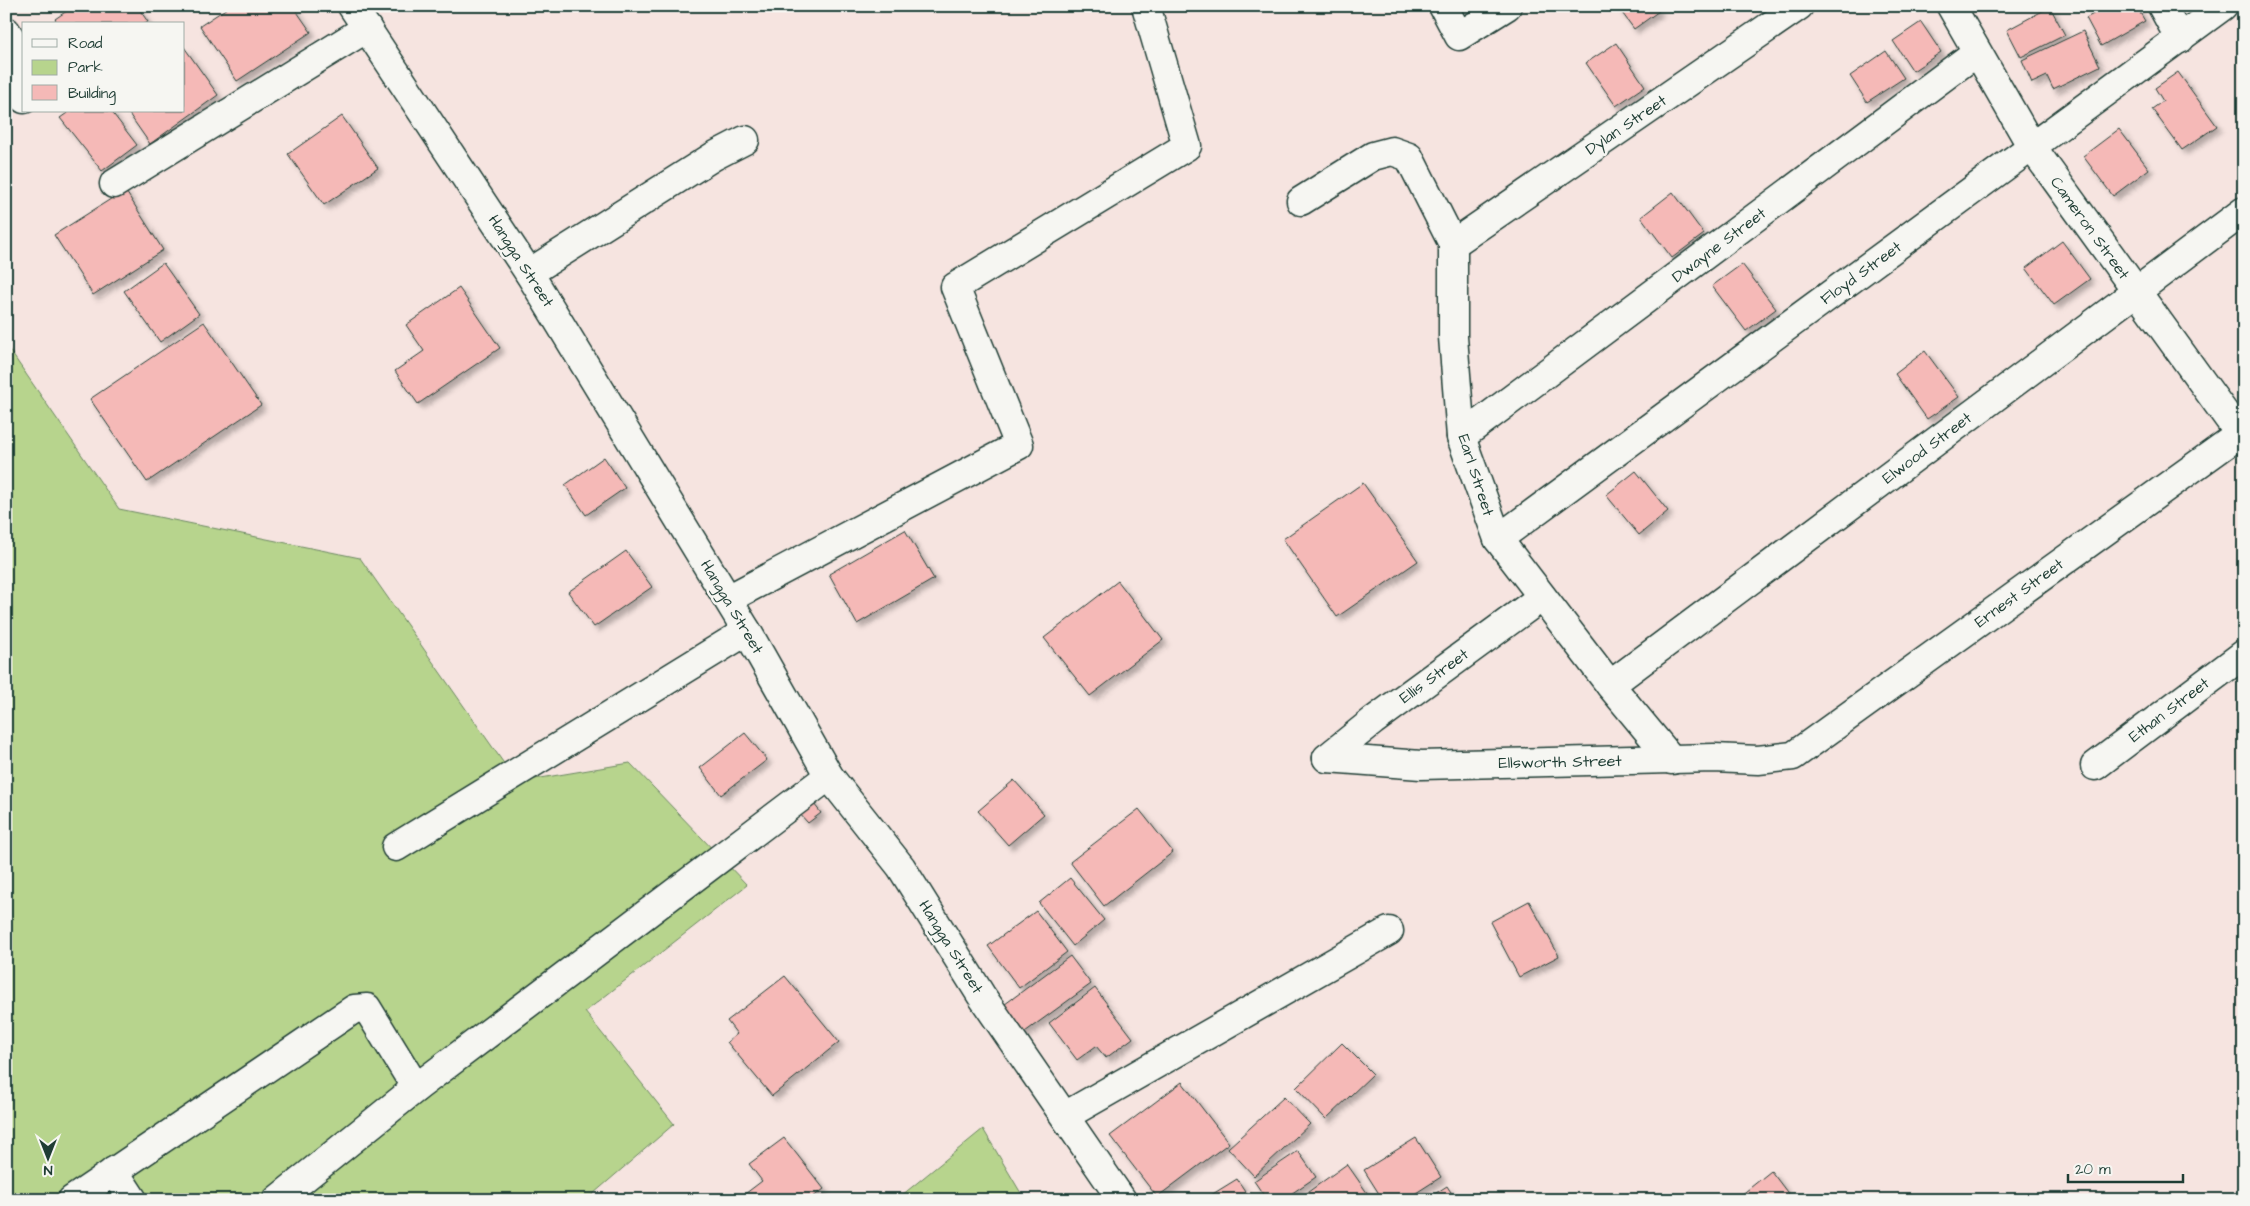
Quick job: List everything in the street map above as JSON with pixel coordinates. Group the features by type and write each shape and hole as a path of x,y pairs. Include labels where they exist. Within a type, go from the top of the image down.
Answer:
{"street":[{"path":"728,599 1019,445 955,287 1187,146 1146,6"},
{"path":"1443,6 1459,36 1507,6"},
{"name":"Dylan Street","path":"1453,244 1799,6"},
{"name":"Cameron Street","path":"1951,6 2032,147 2135,291 2242,435"},
{"path":"2162,6 2180,38"},
{"name":"Floyd Street","path":"1498,539 2223,6"},
{"path":"114,184 360,17"},
{"name":"Hangga Street","path":"360,17 529,273 728,599 829,776 901,867 981,995 1122,1200"},
{"path":"6,31 11,38 22,67"},
{"name":"Dwayne Street","path":"1461,437 1977,52"},
{"path":"529,273 714,156 746,140"},
{"name":"Earl Street","path":"1301,201 1373,156 1392,151 1409,157 1453,244 1453,337 1461,437 1498,539 1610,686 1672,760"},
{"name":"Elwood Street","path":"1610,686 2244,211"},
{"name":"Ernest Street","path":"1793,756 2242,435"},
{"name":"Ellis Street","path":"1327,758 1373,721 1542,597"},
{"path":"396,847 747,631"},
{"name":"Ethan Street","path":"2094,766 2244,654"},
{"name":"Ellsworth Street","path":"1327,758 1421,765 1714,758 1758,760 1793,756"},
{"path":"277,1200 416,1088 829,776"},
{"path":"1065,1116 1389,931"},
{"path":"72,1200 354,1009 367,1008 416,1088"},
{"path":"114,1171 133,1200"}],"green space":[{"path":"6,345 119,509 360,558 517,782 630,763 747,885 585,1012 674,1124 586,1200 6,1200"},
{"path":"983,1129 1025,1200 896,1200"}],"building":[{"path":"74,6 137,6 148,22 57,22 55,19"},
{"path":"230,6 293,6 311,32 237,81 200,26"},
{"path":"1617,6 1655,6 1659,11 1634,29"},
{"path":"2108,6 2136,6 2145,21 2101,46 2086,18"},
{"path":"2050,7 2065,35 2021,57 2007,30"},
{"path":"1921,22 1941,52 1913,71 1893,41"},
{"path":"2083,31 2100,66 2053,89 2047,76 2032,83 2022,60"},
{"path":"1616,43 1645,86 1616,106 1586,63"},
{"path":"185,48 218,95 150,144 128,112 185,112"},
{"path":"1886,51 1904,78 1867,102 1850,76"},
{"path":"2178,72 2217,126 2182,150 2152,109 2163,101 2155,88"},
{"path":"69,112 112,112 137,145 102,171 60,118"},
{"path":"342,116 378,168 324,205 288,154"},
{"path":"2119,129 2149,169 2113,196 2083,156"},
{"path":"125,190 163,250 93,295 54,235"},
{"path":"1673,192 1704,234 1672,258 1641,217"},
{"path":"2062,241 2090,279 2054,305 2026,268"},
{"path":"163,263 199,314 160,342 124,291"},
{"path":"1742,264 1776,309 1746,331 1712,286"},
{"path":"459,288 500,348 418,404 395,371 424,351 406,325"},
{"path":"204,322 261,405 147,482 90,399"},
{"path":"1925,351 1959,397 1927,419 1895,374"},
{"path":"604,457 625,488 586,515 565,485"},
{"path":"1636,471 1668,511 1639,535 1606,495"},
{"path":"1363,483 1418,561 1337,617 1283,539"},
{"path":"905,530 934,579 857,624 829,574"},
{"path":"626,551 652,587 594,627 568,592"},
{"path":"1118,581 1163,640 1090,696 1044,638"},
{"path":"745,733 767,760 721,795 700,768"},
{"path":"1014,780 1044,814 1008,845 978,811"},
{"path":"811,800 821,813 808,823 798,812"},
{"path":"1139,809 1173,852 1104,906 1070,862"},
{"path":"1070,878 1104,920 1073,946 1039,903"},
{"path":"1529,901 1559,956 1519,977 1490,922"},
{"path":"1036,911 1067,952 1019,988 988,946"},
{"path":"1070,956 1091,984 1018,1037 997,1010"},
{"path":"785,976 839,1042 772,1096 727,1042 737,1034 727,1021"},
{"path":"1095,988 1133,1038 1106,1058 1096,1046 1077,1060 1049,1023"},
{"path":"1342,1043 1373,1074 1326,1119 1296,1088"},
{"path":"1182,1082 1229,1143 1157,1197 1110,1136"},
{"path":"1284,1097 1310,1124 1254,1176 1228,1148"},
{"path":"784,1138 824,1189 809,1200 737,1200 762,1181 749,1164"},
{"path":"1416,1138 1441,1177 1405,1200 1383,1200 1364,1170"},
{"path":"1298,1151 1316,1177 1282,1200 1267,1200 1254,1181"},
{"path":"1347,1164 1372,1200 1297,1200"},
{"path":"1771,1171 1793,1200 1743,1200 1740,1196"},
{"path":"1237,1179 1251,1200 1203,1200"},
{"path":"1447,1186 1456,1200 1425,1200"}]}
